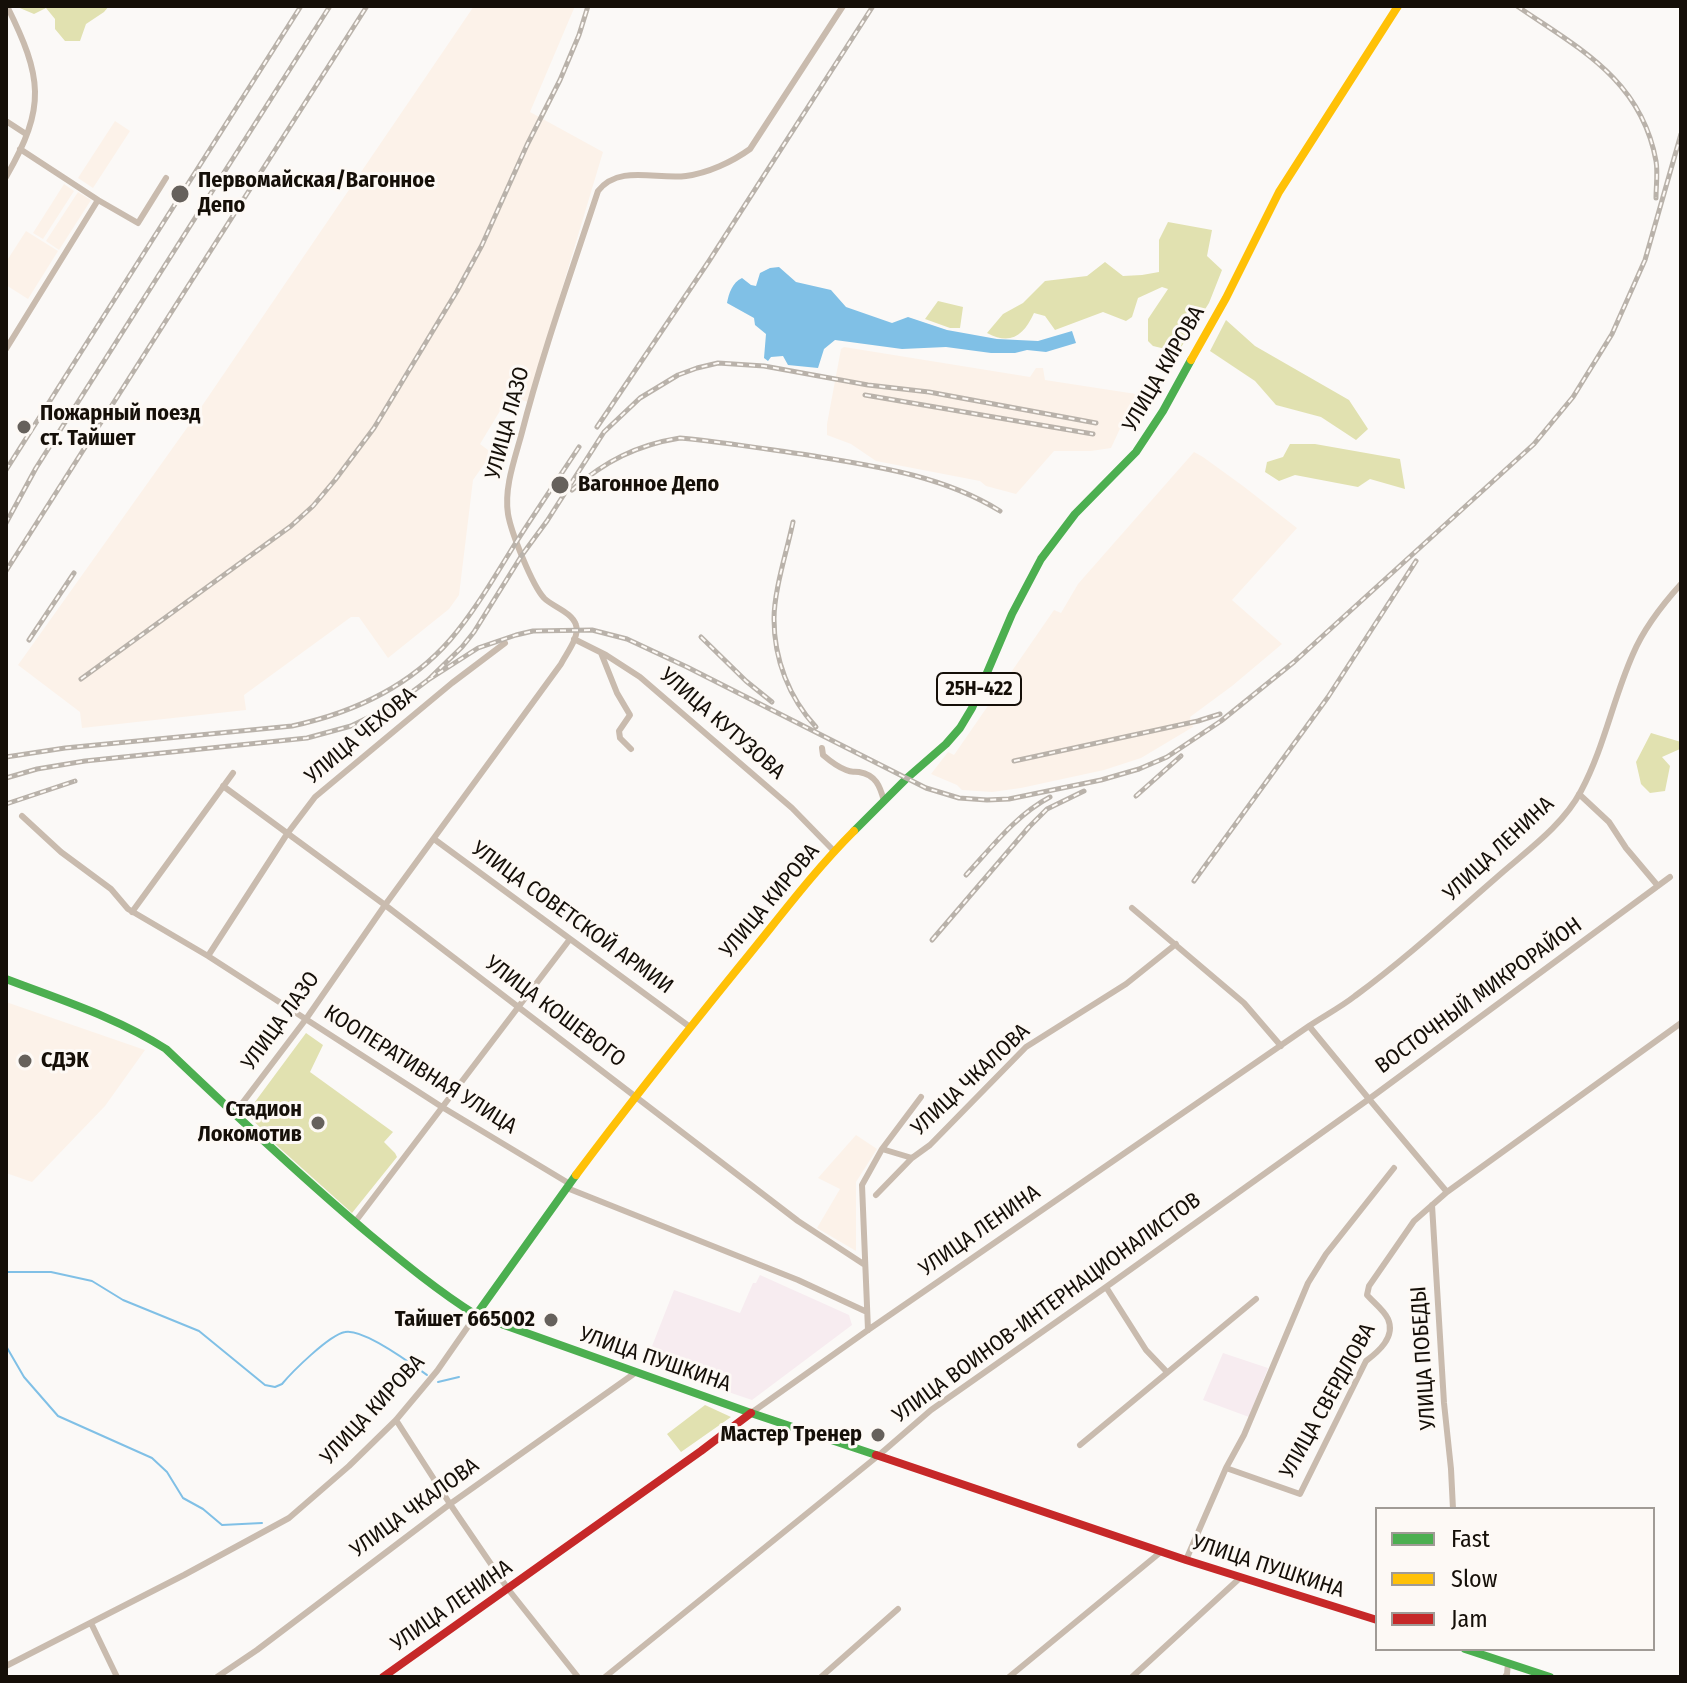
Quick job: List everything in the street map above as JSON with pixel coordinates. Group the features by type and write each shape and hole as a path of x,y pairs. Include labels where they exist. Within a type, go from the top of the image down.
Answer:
{"main road":[{"name":"УЛИЦА КИРОВА","path":"476,1315 636,1096 834,851 960,728 1041,559 1075,514 1147,437 1226,298 1279,192 1398,6"},
{"name":"УЛИЦА ПУШКИНА","path":"6,979 143,1034 166,1049 355,1222 454,1302 476,1315 751,1413 1186,1560 1375,1619"},
{"name":"УЛИЦА ЛЕНИНА","path":"383,1677 751,1413"},
{"path":"1478,1651 1550,1677"}],"street":[{"path":"6,177 33,117 36,93 34,69 7,6"},
{"name":"УЛИЦА ЛАЗО","path":"234,1114 561,664 574,639 577,629 572,618 546,600 530,575 512,529 507,501 511,471 530,401 598,191 604,184 620,176 678,177 698,174 750,149 843,6"},
{"path":"6,121 26,134"},
{"path":"20,149 138,223 166,178"},
{"path":"6,349 98,200"},
{"name":"УЛИЦА ЛЕНИНА","path":"751,1413 1354,997 1423,941 1562,818 1579,794 1601,746 1633,654 1644,632 1681,584"},
{"name":"УЛИЦА КУТУЗОВА","path":"574,639 624,666 651,686 792,808 834,851"},
{"name":"УЛИЦА ЧЕХОВА","path":"208,956 287,834 315,797 505,643"},
{"path":"601,653 617,693 630,715 619,731 620,738 631,749"},
{"path":"822,748 823,755 836,765 849,772 856,771 873,777 880,785 884,801"},
{"path":"132,912 233,773"},
{"name":"УЛИЦА КОШЕВОГО","path":"223,786 385,905 798,1221 865,1265"},
{"path":"1579,794 1609,822 1658,886"},
{"name":"КООПЕРАТИВНАЯ УЛИЦА","path":"22,816 61,852 111,889 132,912 208,956 568,1186 798,1280 867,1312"},
{"name":"УЛИЦА СОВЕТСКОЙ АРМИИ","path":"434,839 690,1027"},
{"name":"ВОСТОЧНЫЙ МИКРОРАЙОН","path":"1447,1192 1369,1099 1670,877"},
{"path":"1132,908 1244,1003 1281,1046"},
{"path":"355,1222 570,939"},
{"name":"УЛИЦА ЧКАЛОВА","path":"876,1195 1026,1047 1126,984 1176,944"},
{"path":"1447,1192 1681,1023"},
{"path":"1309,1026 1369,1099"},
{"path":"868,1330 862,1185 882,1149 921,1097"},
{"name":"УЛИЦА ВОИНОВ-ИНТЕРНАЦИОНАЛИСТОВ","path":"605,1677 931,1410 1369,1099"},
{"path":"882,1149 912,1158"},
{"path":"1186,1560 1226,1468 1244,1435 1308,1283 1334,1244 1394,1168"},
{"name":"УЛИЦА СВЕРДЛОВА","path":"1226,1468 1300,1494 1366,1361 1381,1350 1389,1332 1389,1320 1367,1295 1369,1286 1414,1221 1447,1192"},
{"name":"УЛИЦА ПОБЕДЫ","path":"1432,1205 1453,1507"},
{"path":"1106,1287 1146,1350 1166,1371"},
{"path":"1080,1445 1256,1299"},
{"name":"УЛИЦА КИРОВА","path":"6,1666 289,1518 396,1420 437,1371 476,1315"},
{"name":"УЛИЦА ЧКАЛОВА","path":"217,1677 450,1504 637,1372"},
{"path":"396,1420 508,1589 578,1677"},
{"path":"1009,1677 1162,1551"},
{"path":"1132,1677 1241,1577"},
{"path":"821,1677 898,1609"},
{"path":"91,1623 117,1677"},
{"path":"1505,1677 1508,1663"}],"shaded area":[{"path":"474,6 575,6 530,112 603,152 528,402 509,396 480,444 492,453 473,480 459,595 449,609 388,658 359,617 351,617 244,695 246,710 82,728 80,712 18,665 189,425"},
{"path":"115,121 130,131 93,188 78,178"},
{"path":"64,184 74,191 43,239 33,233"},
{"path":"78,192 91,200 59,250 46,241"},
{"path":"26,231 58,251 28,299 6,285 6,262"},
{"path":"844,347 1030,377 1036,368 1043,368 1045,380 1136,394 1111,448 1054,451 1016,494 986,486 980,481 876,461 851,444 827,435 841,349"},
{"path":"1194,452 1297,528 1232,600 1282,644 1190,717 1193,727 1141,758 1104,770 992,792 962,790 931,774 948,752 954,755 1054,610 1061,613 1078,584"},
{"path":"6,1002 145,1050 105,1106 32,1182 6,1173"},
{"path":"856,1135 877,1149 856,1182 856,1251 817,1228 840,1189 818,1178"},
{"path":"1096,1262 1103,1272 1059,1305 1051,1294"},
{"path":"760,1275 849,1315 852,1325 752,1400 645,1364 674,1290 740,1313 753,1283"},
{"path":"1223,1353 1268,1368 1249,1417 1203,1400"}],"green space":[{"path":"15,6 109,6 86,24 80,41 65,41 55,29 55,19 46,8 34,14"},
{"path":"1168,222 1212,230 1207,256 1222,270 1209,303 1178,352 1153,346 1148,341 1148,319 1168,289 1162,287 1138,298 1132,317 1126,321 1103,312 1055,330 1045,316 1034,313 1016,336 1003,338 987,333 1003,314 1023,303 1045,281 1087,276 1105,262 1123,276 1159,272 1159,240"},
{"path":"938,301 963,307 960,328 950,328 925,319"},
{"path":"1226,320 1255,346 1349,400 1368,429 1356,440 1321,417 1276,405 1255,381 1210,351"},
{"path":"1290,444 1315,444 1400,459 1405,489 1370,479 1358,487 1295,475 1279,481 1265,472 1267,462 1283,457"},
{"path":"1651,733 1681,742 1680,749 1662,757 1670,766 1665,791 1650,793 1641,784 1636,762"},
{"name":"Стадион Локомотив","path":"306,1033 323,1045 310,1072 393,1132 384,1142 397,1157 352,1213 246,1114"},
{"path":"705,1405 731,1417 681,1452 667,1434"}],"water":[{"path":"779,267 796,282 831,290 846,307 892,323 908,317 947,330 997,339 1038,341 1072,331 1076,343 1046,352 991,353 946,347 902,349 835,340 824,349 818,368 788,365 783,356 771,357 768,361 764,358 766,334 755,325 754,318 727,303 739,280 742,278 756,286 760,273"}],"waterway":[{"path":"6,1272 51,1272 92,1281 123,1300 199,1331 265,1385 275,1387 282,1384 321,1347 345,1332 375,1341 427,1375"},
{"path":"6,1346 24,1377 58,1416 152,1458 167,1472 183,1498 222,1525 262,1523"},
{"path":"438,1382 459,1377"}],"railway":[{"path":"6,470 301,6"},
{"path":"6,523 36,468 330,6"},
{"path":"6,571 367,6"},
{"path":"81,679 291,526 335,480 374,428 482,245 560,80 588,6"},
{"path":"597,427 709,261 873,6"},
{"path":"1517,6 1584,52 1622,87 1637,108 1648,133 1657,165 1656,198"},
{"path":"428,680 478,648 516,635 533,631 592,630 627,639 926,788 959,798 1009,799 1101,780 1167,757 1221,721 1294,662 1534,444 1573,397 1612,334 1645,260 1681,134"},
{"path":"6,778 85,761 307,738 351,726 396,704 428,680 474,632 604,432 640,398 678,375 697,368 718,363 764,366 1096,423"},
{"path":"865,395 1093,434"},
{"path":"572,490 622,456 680,438 808,455 907,474 955,489 1000,511"},
{"path":"6,757 65,748 292,726 336,714 378,696 434,657 459,629 579,447"},
{"path":"793,522 776,596 775,634 780,663 791,691 816,727"},
{"path":"1194,881 1328,697 1416,561"},
{"path":"29,640 74,573"},
{"path":"701,637 772,702"},
{"path":"1014,761 1220,714"},
{"path":"1136,796 1181,756"},
{"path":"6,804 75,781"},
{"path":"932,940 1047,809 1084,791"},
{"path":"966,875 1015,822 1050,797"}],"traffic: fast":[{"path":"854,831 960,728 1041,559 1075,514 1136,452 1191,360"},
{"path":"6,979 108,1018 166,1049 343,1212 421,1276 476,1315"},
{"path":"576,1175 476,1315 876,1455"},
{"path":"1471,1651 1550,1677"}],"traffic: slow":[{"path":"1191,360 1279,192 1398,6"},
{"path":"576,1175 795,898 854,831"}],"traffic: jam":[{"path":"383,1677 751,1413"},
{"path":"876,1455 1186,1560 1375,1619"}],"place":[{"name":"Первомайская/Вагонное Депо","path":"180,194"},
{"name":"Пожарный поезд ст. Тайшет","path":"24,427"},
{"name":"Вагонное Депо","path":"560,485"},
{"name":"СДЭК","path":"25,1061"},
{"name":"Стадион Локомотив","path":"318,1123"},
{"name":"Тайшет 665002","path":"551,1320"},
{"name":"Мастер Тренер","path":"878,1435"}]}
